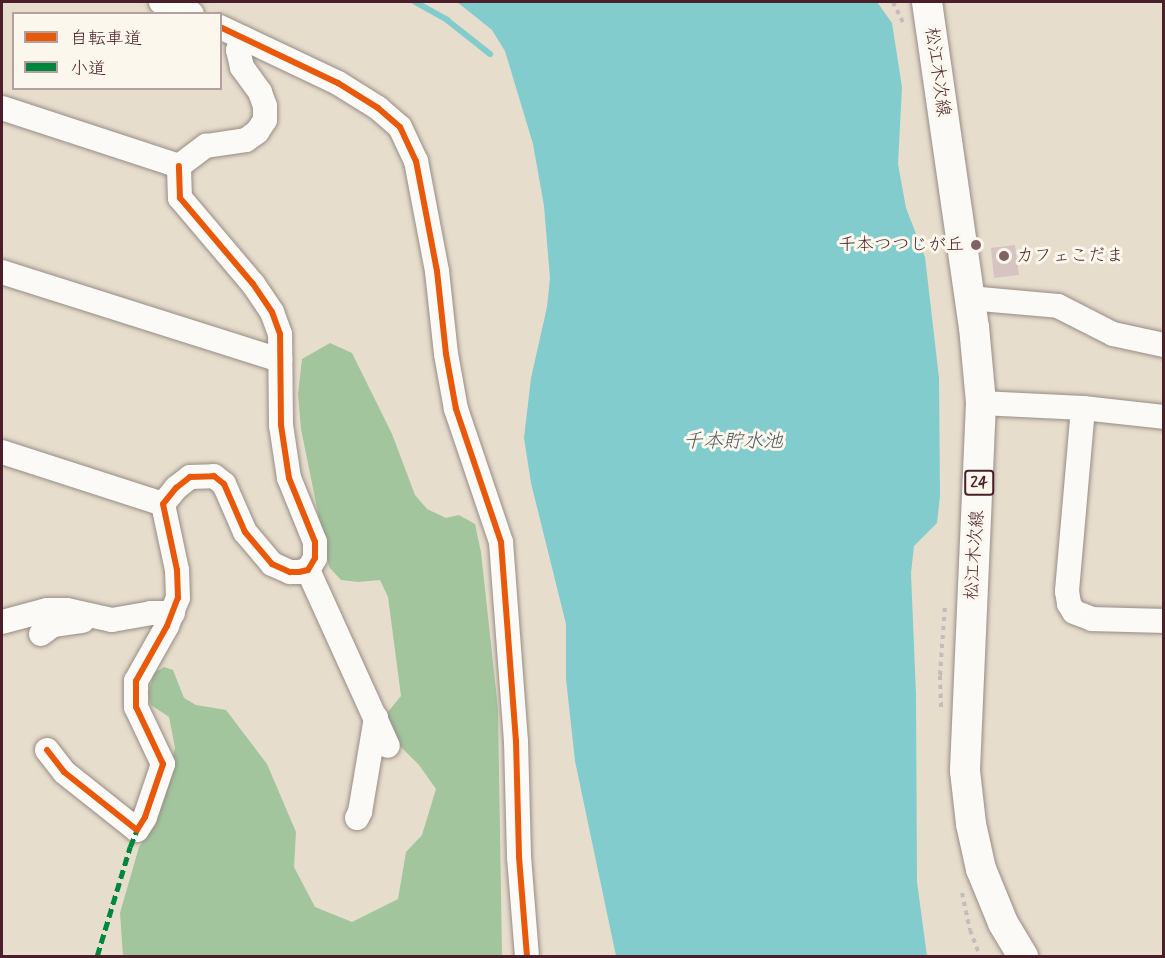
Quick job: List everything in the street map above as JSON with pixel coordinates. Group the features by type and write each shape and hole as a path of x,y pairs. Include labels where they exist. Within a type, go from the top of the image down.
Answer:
{"main road":[{"name":"松江木次線","path":"927,2 969,298 981,403 965,771 971,824 981,869 1003,923 1023,957"}],"street":[{"path":"161,2 187,12"},
{"path":"222,28 339,83 378,108 400,127 416,161 437,271 456,409 501,542 516,741 519,857 527,957"},
{"path":"179,166 206,146 246,140 257,132 265,120 265,106 260,92 242,67 238,50 243,38"},
{"path":"2,108 179,166"},
{"path":"179,166 180,198 224,248 272,312 280,334 281,425 289,478 315,542 315,558 308,570"},
{"path":"2,272 280,360"},
{"path":"969,298 1058,306 1113,334 1164,345"},
{"path":"981,403 1083,408 1164,417"},
{"path":"1083,408 1067,591 1069,604 1074,612 1092,619 1164,621"},
{"path":"2,452 164,504"},
{"path":"47,750 64,772 137,830 145,817 163,764 136,707 136,681 178,598 177,570 164,504 176,488 190,477 214,476 224,484 244,532 272,564 290,572 308,570"},
{"path":"308,570 388,746"},
{"path":"2,622 47,610 67,610 112,620 150,613 172,613"},
{"path":"41,634 53,626 100,617"},
{"path":"357,818 360,812 376,717"}],"path":[{"path":"892,2 905,29"},
{"path":"942,710 940,675 945,603"},
{"path":"960,884 970,930 980,957"}],"green space":[{"path":"330,343 352,353 392,434 415,495 427,509 446,518 459,515 475,524 481,552 498,709 502,956 123,956 120,913 139,847 156,824 175,748 169,717 151,705 148,693 154,673 164,667 173,670 184,698 196,705 226,710 267,764 296,832 294,867 315,907 352,922 398,899 406,852 422,835 436,789 419,765 397,743 387,713 401,696 388,597 380,580 358,582 341,580 329,567 301,429 298,394 302,359"}],"water":[{"name":"千本貯水池","path":"457,2 877,2 892,23 902,87 898,164 906,208 925,257 939,378 940,496 937,523 914,546 911,573 916,695 917,882 927,956 616,956 575,761 566,679 566,624 531,483 524,438 531,378 547,307 550,278 544,206 533,144 505,51 492,30"}],"building":[{"name":"カフェこだま","path":"1015,245 1019,275 994,278 991,248"}],"waterway":[{"path":"415,2 447,20 490,54"}],"marked path":[{"path":"97,956 137,830"}],"cycle path":[{"path":"222,28 338,83 378,108 400,127 416,161 437,271 446,354 456,409 501,542 516,741 519,857 527,956"},
{"path":"47,750 64,772 137,830 145,817 163,764 136,707 136,681 167,626 178,598 177,570 163,504 176,488 190,477 214,476 224,484 245,532 272,564 290,572 299,572 308,570 315,558 315,542 289,478 281,425 280,334 272,312 253,284 180,198 179,166"}],"place":[{"name":"千本つつじが丘","path":"976,245"},
{"name":"カフェこだま","path":"1004,256"}]}
